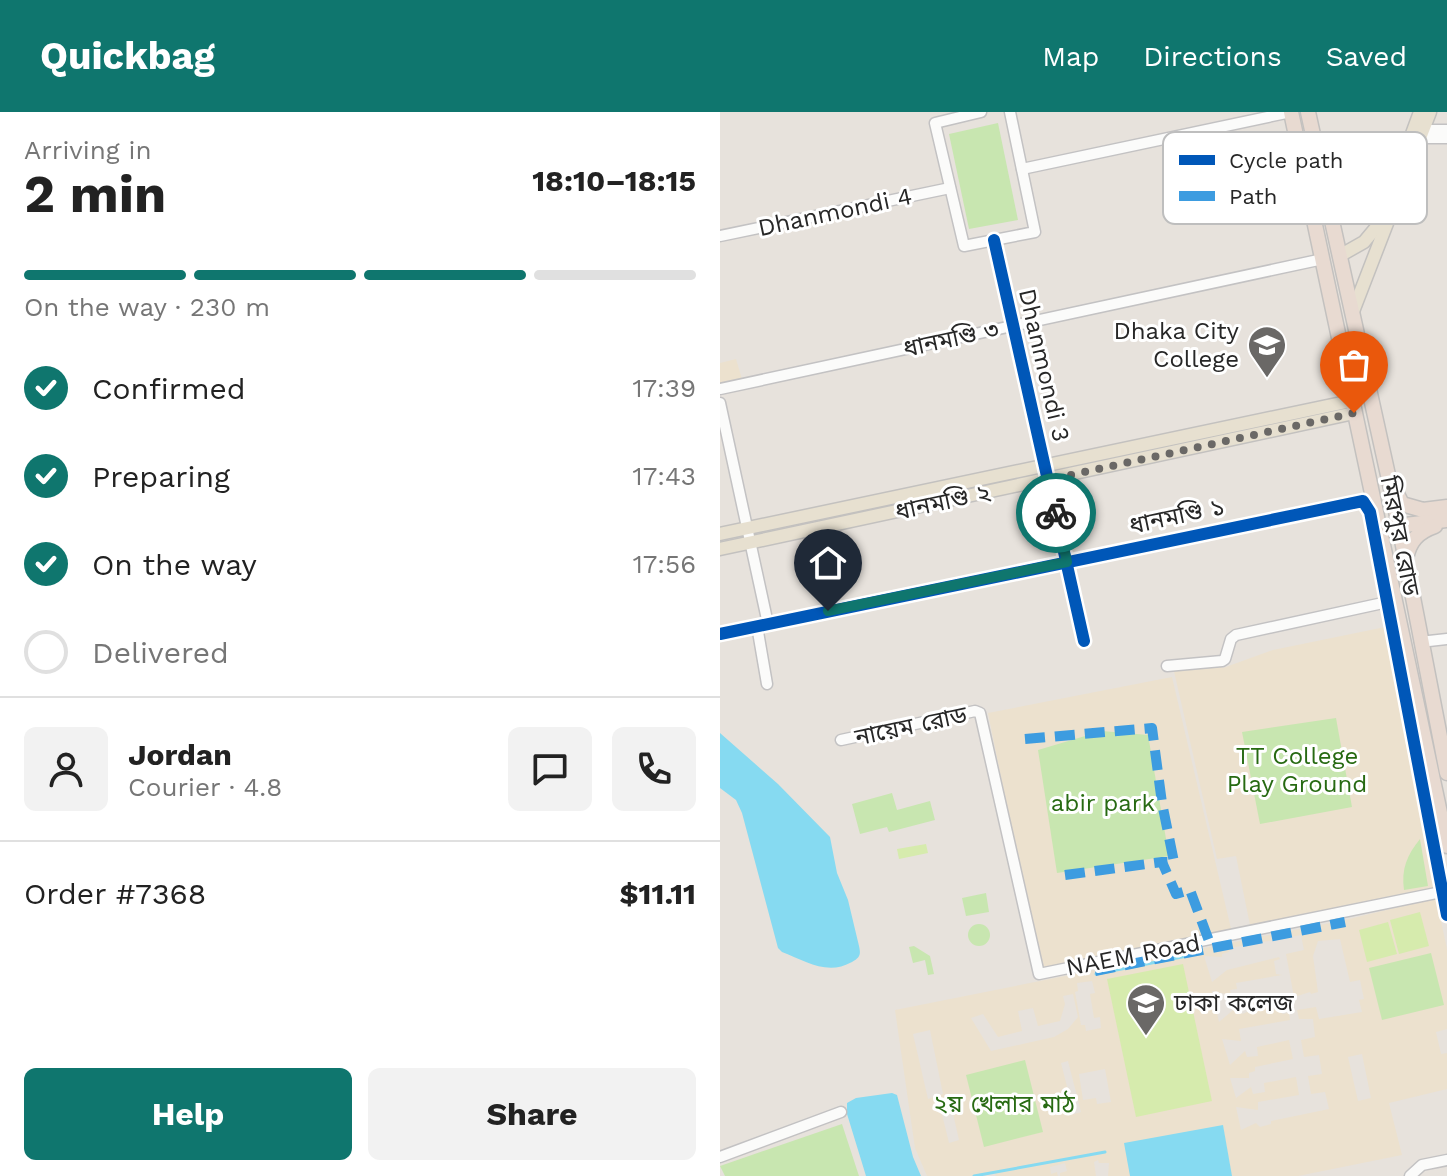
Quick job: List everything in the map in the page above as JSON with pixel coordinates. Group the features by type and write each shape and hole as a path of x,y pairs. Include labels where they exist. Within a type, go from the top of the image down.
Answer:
{"highway":[{"name":"মিরপুর রোড","path":"1291,112 1295,132"},
{"name":"মিরপুর রোড","path":"1308,112 1313,132"},
{"name":"মিরপুর রোড","path":"1315,224 1352,407 1381,528 1392,601 1447,846"},
{"name":"মিরপুর রোড","path":"1334,224 1399,525 1420,642 1442,723 1447,773"},
{"path":"1323,259 1341,255"},
{"path":"1371,398 1379,413 1398,499 1402,504 1416,509 1447,507"},
{"path":"1381,528 1447,522"},
{"path":"1406,564 1409,544 1423,530 1447,522"}],"main road":[{"path":"1413,132 1420,112"},
{"path":"1424,132 1430,112"},
{"path":"1341,255 1364,242 1379,224"},
{"path":"1352,314 1388,224"},
{"name":"ধানমণ্ডি ২","path":"720,549 749,537 1352,407"},
{"name":"ধানমণ্ডি ২","path":"720,534 749,537"}],"street":[{"path":"975,113 935,123 964,246 1035,232 1010,112"},
{"path":"1197,132 1291,112"},
{"path":"1427,133 1447,130"},
{"path":"1427,135 1447,138"},
{"path":"1022,169 1163,139"},
{"name":"Dhanmondi 4","path":"720,236 950,188"},
{"name":"Dhanmondi 3","path":"994,240 1084,641"},
{"name":"ধানমণ্ডি ৩","path":"720,389 1323,259"},
{"path":"720,403 749,537 763,625 767,684"},
{"name":"ধানমণ্ডি ১","path":"720,634 1361,500 1370,512 1392,601"},
{"path":"1167,666 1222,661 1231,639 1236,635 1392,601 1447,915"},
{"path":"1420,642 1443,640"},
{"name":"নায়েম রোড","path":"841,740 975,711 980,713"},
{"name":"NAEM Road","path":"980,713 1039,974 1445,891"},
{"path":"720,1157 841,1112"},
{"path":"1410,1176 1422,1165 1447,1160"}],"shaded area":[{"path":"736,359 742,379 720,383 720,363"},
{"path":"1390,626 1438,892 1250,925 1236,856 1217,859 1173,667 1218,664 1223,668 1273,650"},
{"path":"1172,677 1232,933 1040,971 988,713"},
{"name":"ঢাকা কলেজ","path":"1436,898 1447,949 1447,1029 1436,1032 1441,1054 1447,1053 1447,1089 1389,1103 1402,1155 1298,1176 1108,1176 1109,1163 1099,1163 1098,1160 1094,1162 1096,1176 1060,1176 1060,1173 1067,1171 1065,1163 1050,1167 1051,1174 1057,1172 1058,1176 996,1176 995,1173 983,1176 927,1176 915,1148 895,1010 1345,920","holes":["1301,935 1304,950 1286,954 1294,997 1318,992 1313,956 1318,941 1340,939 1350,982 1360,980 1364,999 1359,1000 1362,1012 1319,1019 1316,1007 1297,1010 1299,1019 1313,1019 1315,1037 1301,1040 1304,1057 1319,1055 1322,1074 1308,1076 1311,1094 1325,1092 1329,1109 1271,1121 1271,1124 1260,1127 1256,1123 1241,1130 1236,1107 1258,1110 1258,1102 1299,1095 1296,1077 1264,1083 1265,1092 1253,1094 1251,1087 1236,1098 1230,1078 1249,1078 1255,1067 1293,1059 1289,1040 1257,1047 1258,1056 1247,1057 1245,1051 1230,1065 1222,1039 1241,1041 1239,1029 1290,1020 1289,1013 1282,1014 1280,1005 1287,1003 1284,994 1251,1002 1252,1010 1242,1014 1239,1005 1219,1022 1212,991 1231,995 1230,990 1237,989 1236,983 1282,975 1276,974 1274,961 1279,957 1227,970 1212,982 1204,956 1222,957 1222,954 1229,952 1230,948","1092,981 1095,993 1090,994 1094,1018 1100,1017 1101,1028 1086,1031 1085,1025 1081,1025 1075,992 1078,991 1077,983","1073,994 1078,1017 1068,1029 1054,1037 991,1051 971,1018 983,1014 998,1037 1022,1031 1018,1011 1033,1008 1038,1026 1060,1021 1065,1004 1063,996","930,1030 943,1094 928,1099 913,1034","1362,1054 1371,1098 1358,1101 1348,1057","1068,1061 1081,1112 1074,1114 1061,1063","1105,1069 1111,1102 1097,1104 1096,1098 1083,1100 1079,1074","950,1100 959,1140 949,1143 939,1102"]}],"green space":[{"path":"998,123 1018,220 969,229 949,134"},
{"name":"TT College Play Ground","path":"1336,718 1352,807 1260,824 1242,732"},
{"name":"abir park","path":"1102,731 1148,735 1169,856 1057,873 1038,750"},
{"path":"892,793 897,810 930,801 935,820 889,832 887,827 860,834 852,804"},
{"path":"1420,839 1428,886 1404,890 1406,863"},
{"path":"926,844 928,853 899,859 897,849"},
{"path":"986,893 989,912 966,916 962,898"},
{"path":"1420,912 1429,946 1399,954 1390,920"},
{"path":"1388,922 1397,954 1367,962 1359,930"},
{"path":"979,924 987,927 990,935 987,943 979,946 971,943 968,935 971,927"},
{"path":"914,946 930,956 934,974 928,975 925,960 913,963 909,947"},
{"path":"1431,953 1444,1005 1382,1020 1369,968"},
{"path":"1183,964 1212,1101 1136,1117 1107,979"},
{"name":"২য় খেলার মাঠ","path":"1025,1060 1043,1132 984,1147 966,1075"},
{"path":"842,1124 859,1176 725,1176 720,1166"}],"water":[{"path":"720,733 778,784 830,837 837,873 848,900 860,949 859,956 852,962 834,968 817,966 778,948 742,813 736,800 720,788"},
{"path":"897,1095 921,1176 866,1176 847,1114 847,1103 856,1098"},
{"path":"1223,1125 1232,1176 1130,1176 1124,1143"}],"waterway":[{"path":"1096,974 1192,955"},
{"path":"974,1176 1105,1152"}],"marked path":[{"path":"1025,739 1152,728 1174,862 1162,862"},
{"path":"1065,875 1162,862 1176,894 1190,890 1209,941"},
{"path":"1095,971 1345,922"}],"cycle path":[{"path":"994,240 1084,641"},
{"path":"720,634 1363,501 1370,512 1447,915"}],"way so far":[{"path":"1056,513 1048,480 1354,413"}],"place":[{"name":"Dhaka City College","path":"1267,379"},
{"name":"ঢাকা কলেজ","path":"1146,1037"}],"route":[{"path":"828,611 1067,562 1056,513"}]}
